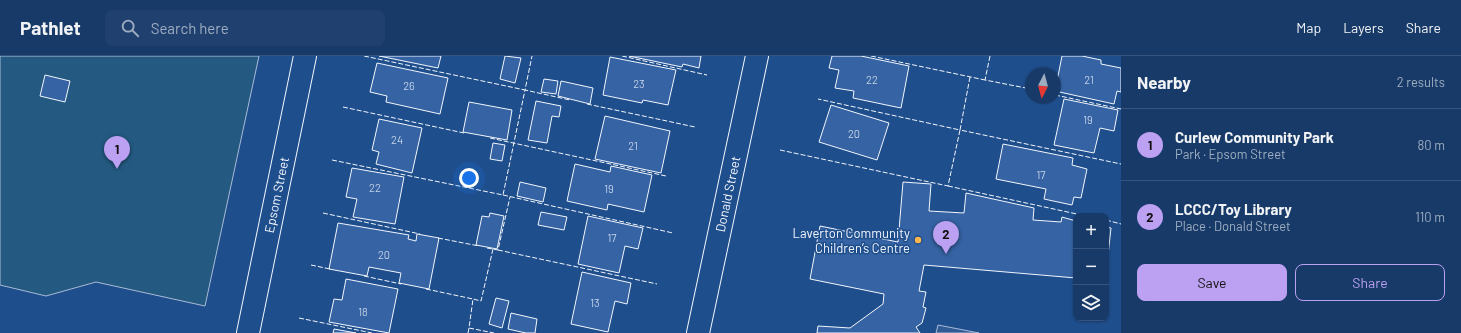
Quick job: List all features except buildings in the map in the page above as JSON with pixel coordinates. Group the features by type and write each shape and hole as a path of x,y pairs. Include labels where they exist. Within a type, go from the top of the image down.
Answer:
{"street":[{"name":"Epsom Street","path":"248,333 305,56"},
{"name":"Donald Street","path":"698,333 757,56"}],"shaded area":[{"path":"0,56 259,56 205,306 96,282 46,296 0,285"},
{"path":"938,325 979,333 936,333"}],"fence":[{"path":"364,56 525,90 532,56"},
{"path":"622,56 707,75"},
{"path":"871,56 985,80"},
{"path":"990,56 985,80 1025,88"},
{"path":"970,77 960,130 1121,164"},
{"path":"332,160 503,195 525,90 570,100"},
{"path":"1061,96 1121,109"},
{"path":"780,150 948,186 960,130 818,99"},
{"path":"587,104 695,127"},
{"path":"343,107 464,133"},
{"path":"490,138 666,176"},
{"path":"948,186 1073,213"},
{"path":"503,195 673,233"},
{"path":"487,248 498,250 510,197"},
{"path":"323,213 420,234"},
{"path":"1109,221 1121,224"},
{"path":"438,238 479,246"},
{"path":"493,249 481,301 473,299 469,328 494,333"},
{"path":"498,250 657,284"},
{"path":"311,265 330,269"},
{"path":"364,276 401,284"},
{"path":"426,289 473,299"},
{"path":"299,318 372,333"},
{"path":"468,333 469,328"}],"place":[{"name":"Curlew Community Park","path":"117,169"},
{"name":"Laverton Community Children’s Centre","path":"918,240"},
{"name":"LCCC/Toy Library","path":"946,254"}]}
